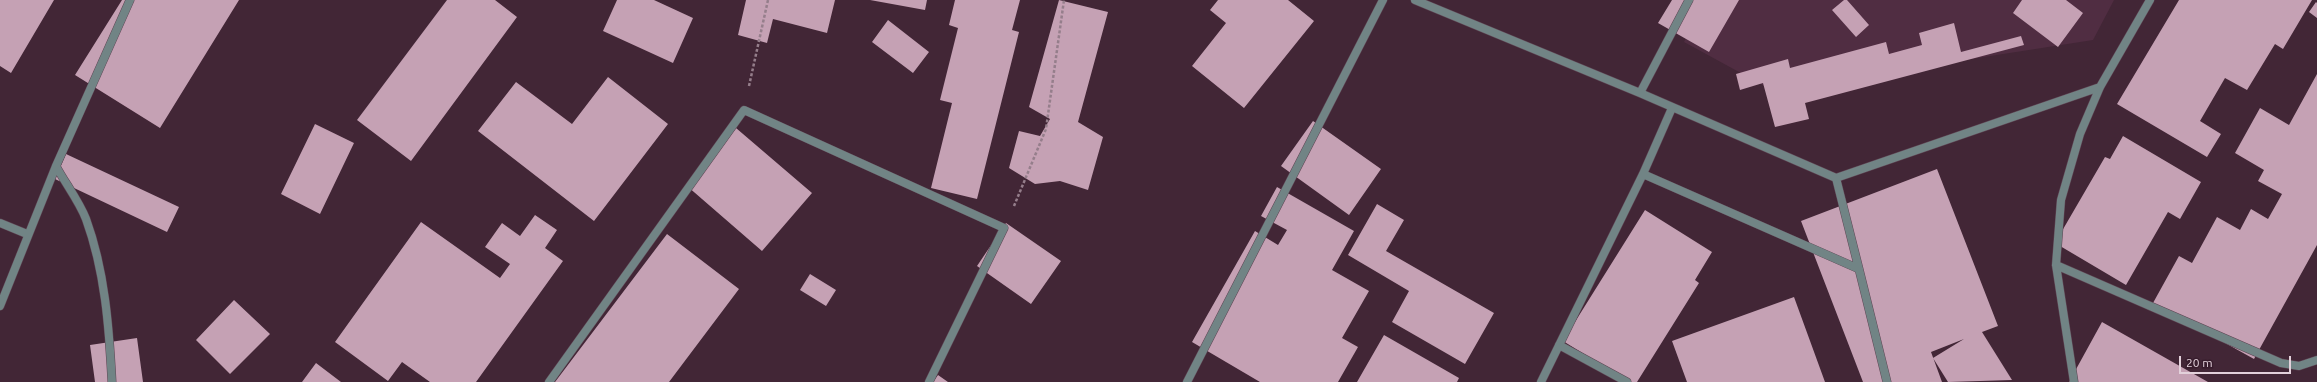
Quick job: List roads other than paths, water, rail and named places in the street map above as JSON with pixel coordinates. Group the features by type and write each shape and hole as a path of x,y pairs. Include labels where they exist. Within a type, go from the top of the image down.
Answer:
{"street":[{"path":"0,306 56,166 130,0"},
{"path":"1187,382 1383,0"},
{"path":"1416,0 1640,93 1836,178 2100,87"},
{"path":"1640,93 1689,0"},
{"path":"2074,382 2056,265 2061,200 2080,134 2100,87 2150,0"},
{"path":"1541,382 1643,174 1672,108"},
{"path":"549,382 744,110 1004,228 929,382"},
{"path":"56,166 86,218 100,268 109,322 112,382"},
{"path":"1643,174 1859,269"},
{"path":"1836,178 1887,382"},
{"path":"0,223 28,234"},
{"path":"2056,265 2281,363 2300,366 2317,360"},
{"path":"1559,345 1627,382"}]}
